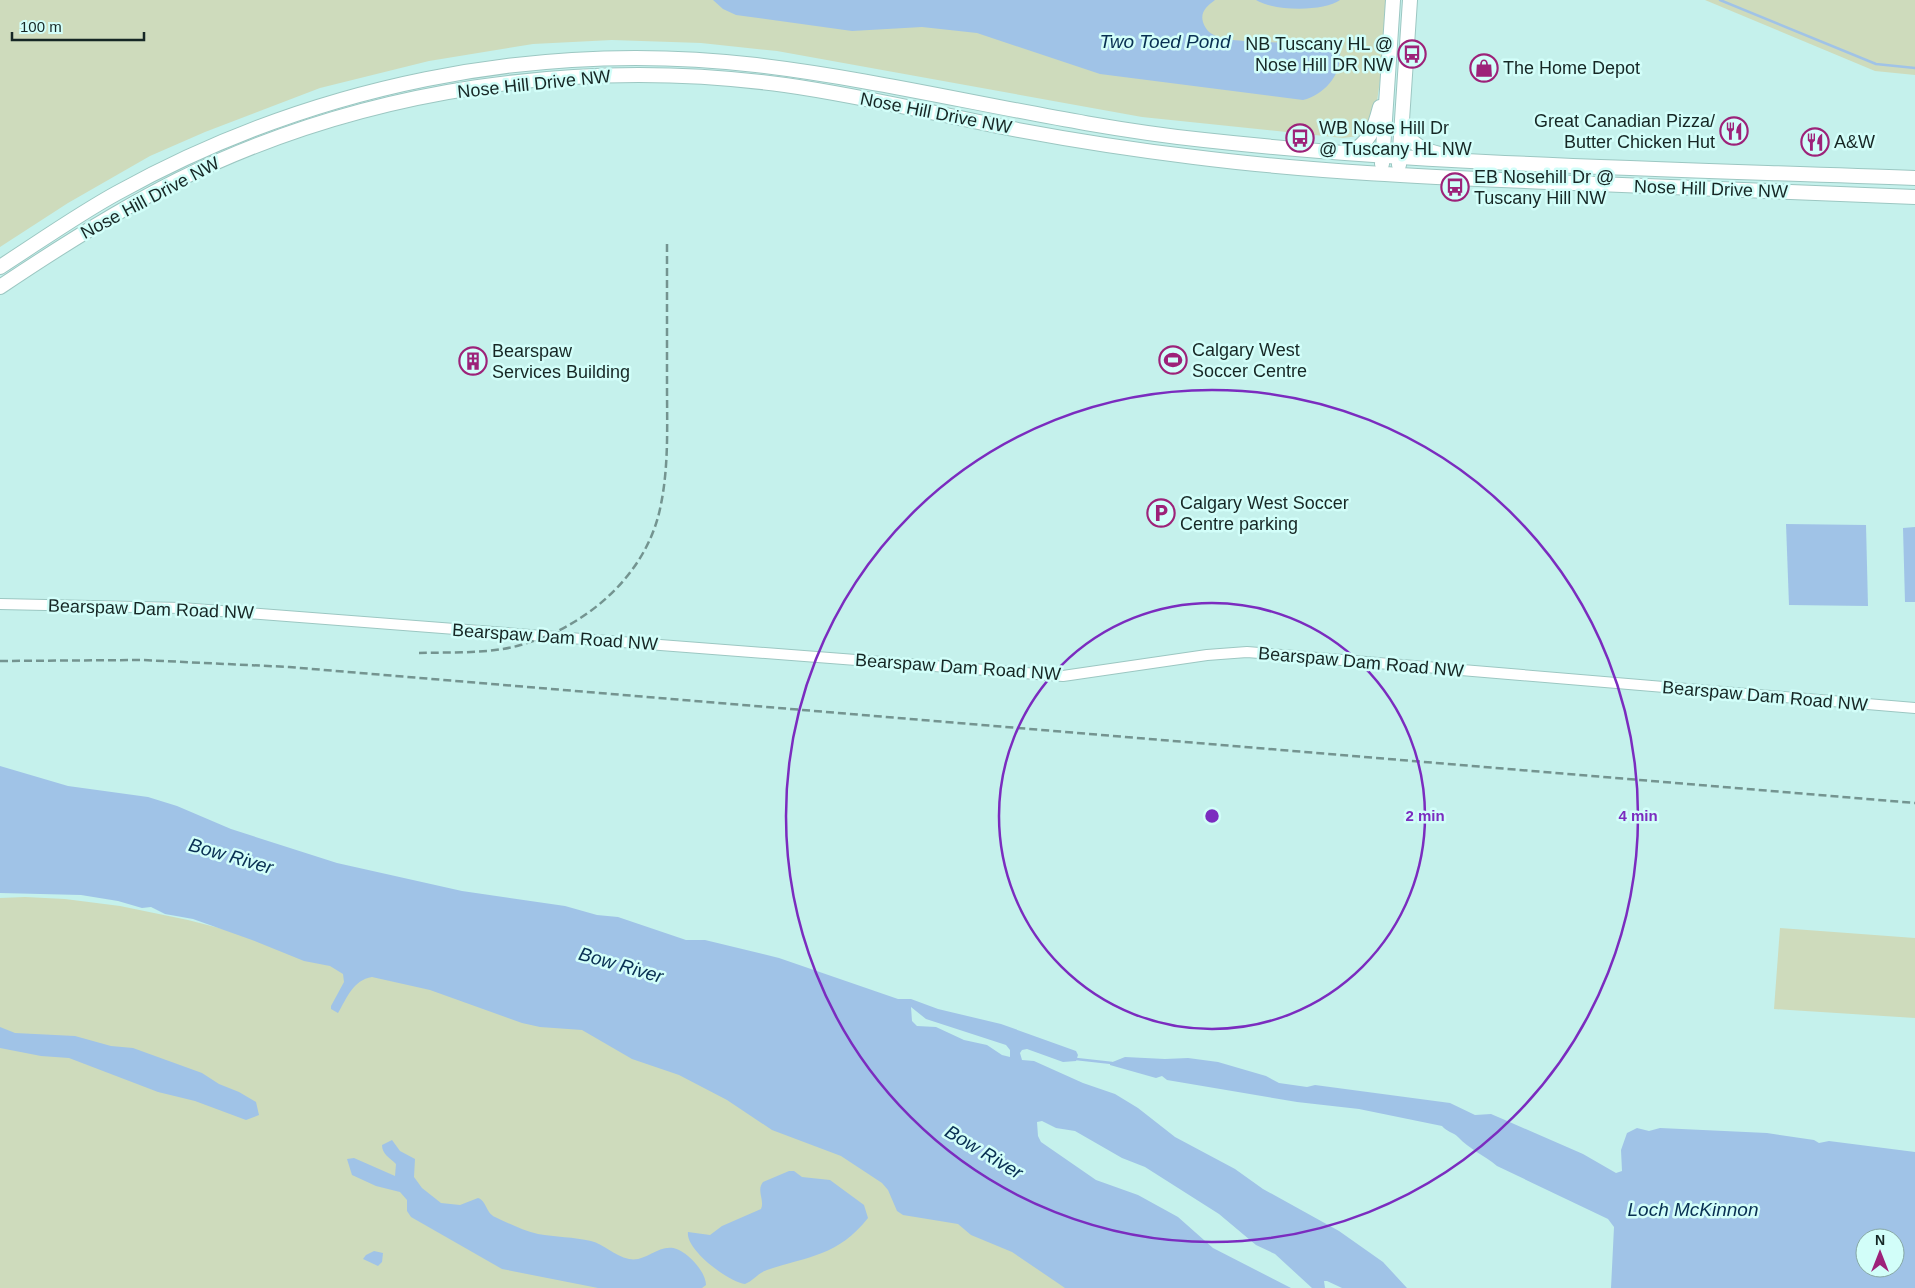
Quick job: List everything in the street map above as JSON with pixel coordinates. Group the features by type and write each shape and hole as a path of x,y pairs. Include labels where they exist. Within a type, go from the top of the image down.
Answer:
{"street":[{"path":"1381,174 1393,0"},
{"path":"1398,176 1410,0"},
{"name":"Nose Hill Drive NW","path":"0,267 115,194 189,157 263,125 307,110 386,88 441,76 523,64 664,58 754,65 817,73 1136,132 1349,154 1495,163 1915,178"},
{"name":"Nose Hill Drive NW","path":"0,286 93,226 178,180 299,130 400,102 448,92 536,80 637,75 740,80 836,94 1020,130 1197,158 1398,176 1915,197"},
{"path":"1349,154 1370,138 1387,78"},
{"path":"1402,127 1408,139 1426,150 1495,163"},
{"name":"Bearspaw Dam Road NW","path":"0,604 182,608 1063,676 1207,655 1247,652 1915,708"}],"green space":[{"path":"0,0 1388,0 1385,45 1375,115 1358,136 1343,138 1142,117 777,51 701,43 612,40 533,44 429,61 320,88 205,132 150,156 68,203 0,247"},
{"path":"1705,0 1915,0 1915,75 1875,71"},
{"path":"0,898 65,899 120,906 188,920 590,1024 858,1157 1089,1288 0,1288"},
{"path":"1780,928 1915,938 1915,1018 1774,1009"}],"water":[{"name":"Two Toed Pond","path":"713,0 1215,0 1203,12 1202,18 1208,30 1221,38 1267,42 1327,43 1339,46 1340,55 1337,72 1327,87 1312,97 1303,100 1100,74 977,33 922,27 852,31 736,15 723,9"},
{"name":"Two Toed Pond","path":"1256,0 1340,0 1323,7 1298,9 1264,4"},
{"path":"1786,524 1866,525 1868,606 1789,605"},
{"path":"1915,527 1915,602 1905,602 1903,528"},
{"name":"Bow River","path":"0,766 68,786 148,797 177,806 231,829 337,863 462,891 565,906 597,915 618,917 686,940 705,940 779,958 898,999 911,999 938,1009 1001,1024 1076,1051 1078,1055 1076,1061 1063,1062 1027,1049 1022,1050 1020,1053 1022,1060 1034,1061 1083,1083 1115,1094 1138,1108 1175,1137 1235,1169 1263,1189 1339,1231 1383,1262 1407,1288 1342,1288 1324,1281 1325,1288 1312,1288 1275,1254 1256,1245 1219,1214 1145,1167 1122,1158 1075,1131 1056,1128 1042,1121 1037,1122 1038,1136 1041,1142 1096,1180 1138,1195 1178,1217 1213,1248 1291,1288 1065,1288 1012,1252 971,1235 958,1224 903,1215 897,1211 888,1190 882,1183 841,1156 772,1130 727,1100 679,1075 632,1059 582,1030 540,1027 522,1023 430,990 372,977 365,979 355,986 338,1013 331,1009 331,1006 344,982 343,974 330,966 304,961 193,919 165,914 151,907 142,908 118,901 81,895 0,893","holes":["911,1007 926,1019 1006,1045 1010,1050 1010,1057 1002,1055 987,1045 964,1040 936,1027 917,1026 912,1021"]},
{"path":"0,1027 15,1033 75,1036 111,1046 133,1048 202,1073 219,1084 239,1092 256,1102 259,1115 246,1120 195,1101 158,1092 69,1058 41,1056 0,1048"},
{"name":"Loch McKinnon","path":"1125,1057 1188,1058 1218,1062 1266,1076 1279,1083 1307,1087 1315,1085 1450,1103 1475,1115 1491,1114 1583,1154 1616,1173 1622,1171 1621,1150 1627,1133 1637,1128 1649,1131 1660,1128 1767,1133 1814,1140 1819,1143 1829,1141 1915,1152 1915,1288 1611,1288 1614,1227 1608,1219 1497,1166 1442,1126 1359,1109 1297,1102 1167,1080 1162,1076 1156,1078 1110,1065 1110,1063"},
{"path":"392,1140 400,1151 415,1159 414,1177 422,1188 441,1203 460,1205 478,1198 483,1201 492,1215 522,1229 538,1234 591,1241 629,1259 642,1258 666,1248 679,1250 697,1265 706,1285 702,1288 598,1288 502,1269 411,1217 407,1211 407,1200 400,1192 376,1186 352,1175 347,1159 354,1158 395,1176 396,1164 382,1148 382,1145"},
{"path":"789,1171 794,1171 802,1177 830,1180 864,1205 868,1218 857,1231 834,1247 822,1253 767,1270 745,1284 729,1277 709,1264 693,1247 688,1232 710,1235 722,1226 761,1209 760,1189 763,1182"},
{"path":"374,1251 383,1253 382,1262 378,1266 363,1259"}],"waterway":[{"path":"1720,0 1876,64 1915,68"},
{"path":"1076,1059 1112,1063"}],"railway":[{"path":"419,653 505,649 541,638 565,627 608,597 626,578 641,557 652,534 660,509 665,478 667,431 667,241"},
{"path":"0,661 142,660 289,667 1915,803"}],"place":[{"name":"NB Tuscany HL @ Nose Hill DR NW","path":"1412,54"},
{"name":"The Home Depot","path":"1484,68"},
{"name":"Great Canadian Pizza/ Butter Chicken Hut","path":"1734,131"},
{"name":"WB Nose Hill Dr @ Tuscany HL NW","path":"1300,138"},
{"name":"A&W","path":"1815,142"},
{"name":"EB Nosehill Dr @ Tuscany Hill NW","path":"1455,187"},
{"name":"Calgary West Soccer Centre","path":"1173,360"},
{"name":"Bearspaw Services Building","path":"473,361"},
{"name":"Calgary West Soccer Centre parking","path":"1161,513"}]}
